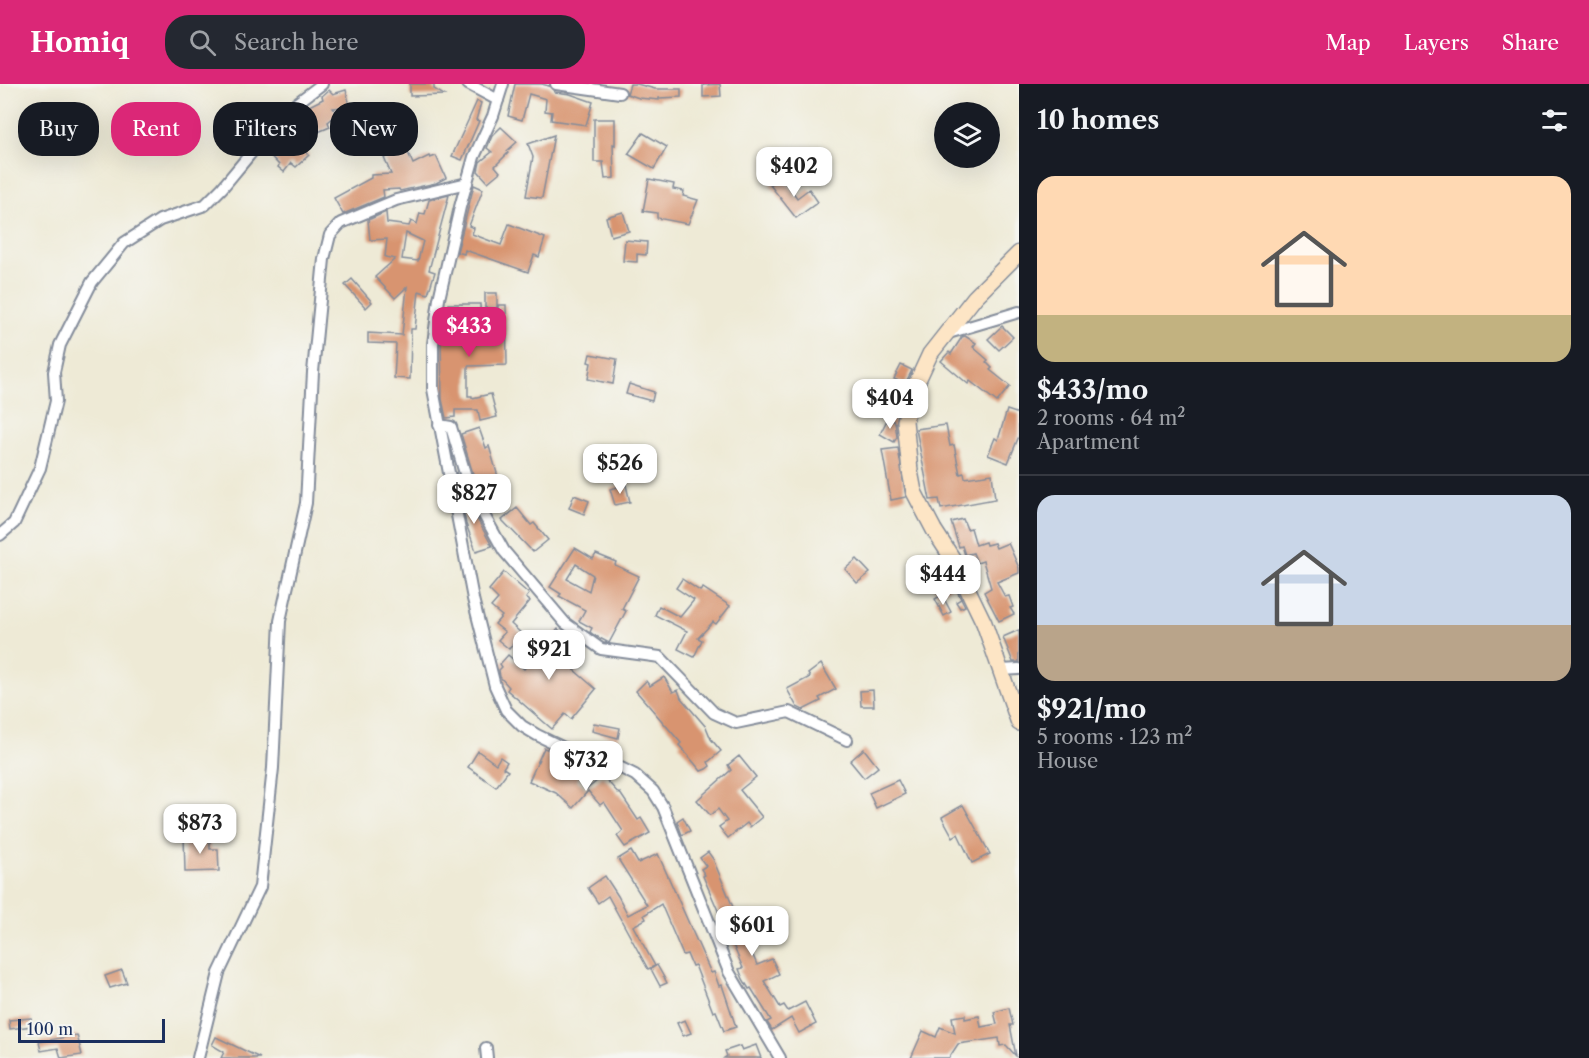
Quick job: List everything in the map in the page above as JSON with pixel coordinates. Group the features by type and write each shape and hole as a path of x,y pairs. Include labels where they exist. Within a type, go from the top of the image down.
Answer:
{"main road":[{"path":"1019,253 975,297 930,354 911,395 905,421 914,492 922,510 972,595 994,646 1019,723"}],"street":[{"path":"0,535 14,523 40,468 56,401 54,372 60,345 92,282 124,243 160,220 205,205 285,112 322,84"},
{"path":"468,84 498,100"},
{"path":"503,84 474,157 439,299 433,344 433,389 439,425 473,599 495,686 506,710 522,726 564,748 613,764 635,776 653,791 663,807 729,972 780,1058"},
{"path":"556,84 620,93"},
{"path":"198,1058 219,973 260,887 273,768 280,621 306,503 315,349 324,258 330,235 341,223 396,200 467,183"},
{"path":"945,334 1019,312"},
{"path":"439,425 451,427 470,490 504,551 565,623 602,649 660,657 714,713 736,723 789,712 847,740"},
{"path":"1001,670 1019,669"}],"building":[{"path":"410,84 434,84 434,89 444,95 410,96"},
{"path":"515,84 542,84 549,86 555,92 570,94 593,102 586,125 551,120 552,112 545,111 546,99 529,94 522,120 508,116"},
{"path":"630,84 655,89 681,89 681,97 659,98 659,100 639,98 627,94"},
{"path":"720,84 721,96 703,97 703,85"},
{"path":"329,90 333,94 346,90 349,102 330,102 330,120 328,122 330,127 318,132 317,102 323,99 322,96"},
{"path":"477,101 481,103 476,120 479,121 462,160 452,156"},
{"path":"594,119 615,119 614,178 605,179 603,162 594,162"},
{"path":"501,127 517,142 495,166 500,172 488,182 478,171 480,162 492,152 487,148 492,136"},
{"path":"643,133 667,147 654,169 628,154"},
{"path":"554,135 542,198 526,196 533,157 528,144"},
{"path":"271,156 308,156 296,167 291,163 284,172 278,167 279,165"},
{"path":"410,156 413,164 429,156 430,158 436,156 446,178 436,183 400,191 399,189 383,190 384,197 343,214 334,198 371,178 371,175 391,174 384,158"},
{"path":"782,177 797,198 809,189 818,202 796,218 770,185"},
{"path":"649,179 674,184 673,189 684,191 683,196 698,200 688,224 657,218 657,213 643,211"},
{"path":"474,185 483,189 469,226 474,228 472,234 501,245 509,224 545,238 539,257 534,255 528,272 465,250 464,254 457,252"},
{"path":"449,195 429,270 435,272 428,294 419,291 415,329 411,329 410,379 394,378 396,344 368,343 368,333 402,335 407,287 395,298 375,277 395,259 385,257 387,239 370,240 368,220 386,212 387,223 409,226 411,221 417,224 420,213 425,214 429,200","holes":["406,233 423,241 418,261 402,259"]},
{"path":"623,212 629,231 611,236 606,217"},
{"path":"625,240 647,242 646,255 637,254 637,262 623,261"},
{"path":"352,279 372,302 366,308 345,285"},
{"path":"485,293 497,293 497,308 485,308"},
{"path":"448,304 480,304 481,339 498,339 498,305 506,305 507,365 468,366 468,396 472,398 491,394 497,417 480,421 478,410 455,410 455,417 446,418 442,399 441,339 442,330 448,329"},
{"path":"1002,326 1013,337 999,350 988,339"},
{"path":"965,336 976,343 973,347 988,360 986,362 992,368 990,370 1010,386 997,402 970,381 968,384 941,361 949,352 951,354"},
{"path":"590,354 617,359 613,384 588,379"},
{"path":"901,365 912,370 905,384 894,379"},
{"path":"629,384 654,392 652,401 626,394"},
{"path":"1007,410 1019,414 1019,436 1008,463 988,455 995,438 998,440"},
{"path":"888,418 895,422 897,437 894,442 880,434"},
{"path":"946,425 950,446 954,445 960,474 964,473 965,478 992,474 995,499 941,509 939,499 930,500 916,429"},
{"path":"479,428 486,448 489,446 503,494 486,500 477,487 461,434"},
{"path":"898,448 906,497 891,500 882,450"},
{"path":"456,472 463,493 492,546 476,551 466,524"},
{"path":"626,485 630,502 615,505 610,489"},
{"path":"574,495 589,501 584,514 569,508"},
{"path":"517,508 548,540 533,552 502,520"},
{"path":"963,519 967,529 971,528 976,545 985,542 986,545 994,543 996,548 1008,543 1019,568 1019,573 997,582 1005,597 1009,596 1013,607 1010,608 1014,614 999,621 984,592 991,588 983,561 977,563 973,553 965,555 962,546 959,547 951,522"},
{"path":"575,548 593,559 596,554 616,562 615,565 639,576 622,609 626,611 609,643 594,635 590,632 592,628 579,621 585,610 559,596 561,594 550,587","holes":["576,564 593,575 589,591 567,579"]},
{"path":"939,556 965,606 960,608 956,602 961,599 954,585 938,594 924,568 939,560 937,557"},
{"path":"857,559 870,573 857,583 845,569"},
{"path":"504,572 529,594 526,598 530,601 511,624 522,634 509,649 498,640 505,632 495,624 502,616 491,607 498,599 489,590"},
{"path":"682,579 700,591 703,588 730,606 716,624 713,622 698,638 702,640 694,657 678,649 687,631 655,615 659,606 680,617 694,600 676,588"},
{"path":"942,595 951,612 944,616 935,599"},
{"path":"558,629 571,641 569,644 585,657 574,670 596,689 571,719 565,714 552,729 507,690 509,687 500,677 499,670 502,667 500,664 508,655 524,669"},
{"path":"1019,630 1019,662 1013,662 1003,637"},
{"path":"821,664 836,689 819,698 821,701 803,710 797,707 787,689 810,677 808,674"},
{"path":"664,677 673,692 678,690 681,698 706,727 711,739 721,751 708,762 710,766 706,769 701,771 679,745 681,743 636,691 646,681 650,686"},
{"path":"873,690 874,706 861,706 860,691"},
{"path":"594,723 620,728 618,738 592,731"},
{"path":"544,748 586,763 577,780 587,789 603,776 620,793 638,820 641,818 650,833 625,847 617,836 623,831 604,802 600,805 588,791 573,808 556,793 529,781"},
{"path":"864,749 878,767 864,778 850,761"},
{"path":"478,751 496,764 500,757 507,762 503,768 508,771 496,787 468,767"},
{"path":"739,756 756,777 740,790 762,817 750,827 747,823 728,838 719,827 727,821 718,809 710,815 697,800 731,770 728,765"},
{"path":"898,780 905,794 876,808 869,793"},
{"path":"963,805 990,854 972,863 958,834 953,837 942,817"},
{"path":"683,817 690,831 682,835 677,821"},
{"path":"205,834 205,841 210,841 210,849 218,849 219,871 185,872 184,835"},
{"path":"631,851 638,863 658,854 711,973 714,972 719,986 722,985 736,1027 724,1031 716,1011 713,1012 695,965 692,966 687,954 683,955 661,904 644,915 646,919 633,926 655,966 648,969 608,896 598,903 588,888 605,876 628,915 647,905 618,859"},
{"path":"708,852 713,859 757,965 772,959 779,974 764,981 780,1007 784,1005 788,1011 805,1002 816,1024 799,1033 791,1018 772,1030 767,1022 771,1020 743,979 739,969 743,968 703,876 705,875 701,869 706,866 700,858"},
{"path":"657,965 667,983 660,986 651,969"},
{"path":"122,970 127,983 110,988 105,976"},
{"path":"1009,1008 1016,1056 1006,1045 1000,1046 999,1038 958,1044 949,1058 911,1058 923,1031 936,1037 940,1027 955,1033 952,1017 965,1015 965,1019 979,1016 981,1027 997,1024 994,1012"},
{"path":"31,1018 32,1026 10,1029 9,1020"},
{"path":"685,1020 691,1033 683,1036 677,1023"},
{"path":"77,1035 82,1055 61,1058 58,1048 41,1051 39,1042"},
{"path":"216,1037 260,1058 221,1058 224,1052 212,1045"},
{"path":"756,1045 761,1058 724,1058 727,1056 725,1051 740,1046 742,1050"}]}
